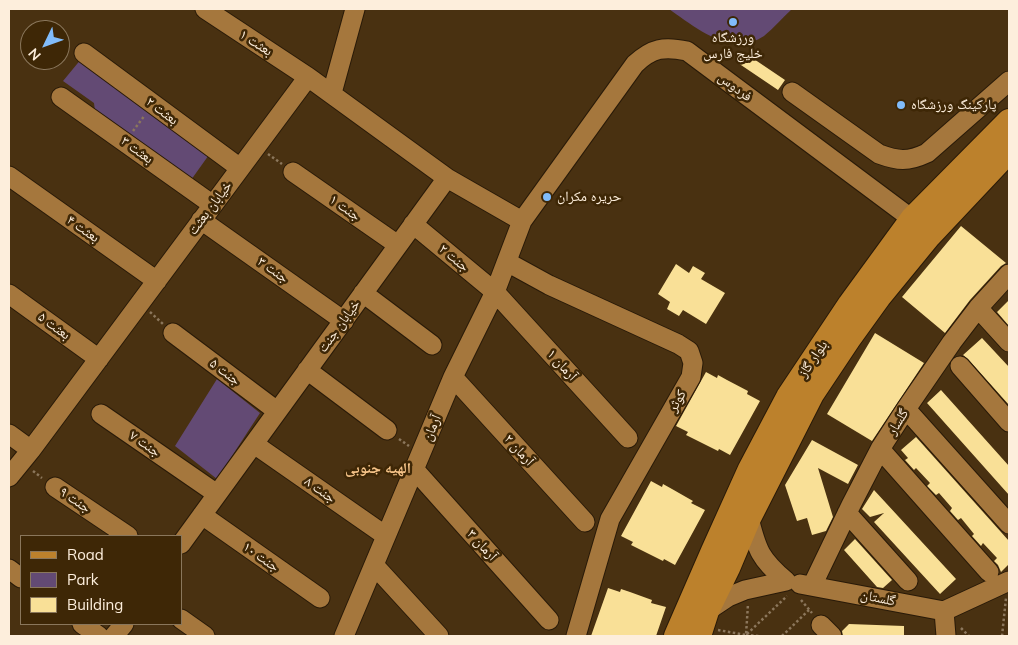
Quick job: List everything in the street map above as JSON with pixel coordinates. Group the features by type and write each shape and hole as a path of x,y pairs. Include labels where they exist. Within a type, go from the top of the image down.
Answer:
{"main road":[{"name":"بلوار گاز","path":"676,636 712,551 750,469 788,397 850,304 912,220 1009,121"},
{"name":"بلوار گاز","path":"702,625 749,518 812,394 874,304 929,236 1009,151"}],"street":[{"name":"بعثت ۱","path":"205,9 308,76"},
{"path":"332,93 355,9"},
{"name":"فردوس","path":"522,221 635,64 645,55 657,50 674,48 687,51 912,220 929,236"},
{"name":"بعثت ۲","path":"84,53 240,168"},
{"path":"308,76 447,178 522,221"},
{"name":"خیابان بعثت","path":"20,463 308,76"},
{"path":"792,92 879,154 906,160 927,153 1009,81"},
{"name":"بعثت ۳","path":"62,97 213,205"},
{"name":"جنت ۱","path":"293,172 398,245"},
{"name":"بعثت ۴","path":"9,176 157,281"},
{"name":"خیابان جنت","path":"182,543 447,178"},
{"name":"جنت ۳","path":"202,220 344,321"},
{"name":"آرمان","path":"344,636 453,377 495,292 522,221"},
{"name":"جنت ۲","path":"413,224 495,292"},
{"name":"کوثر","path":"507,262 549,285 678,344 690,351 693,363 690,377 610,519 576,636"},
{"name":"گلسار","path":"797,586 847,513 880,450 946,350 978,308 1009,274"},
{"name":"آرمان ۱","path":"495,292 628,438"},
{"name":"بعثت ۵","path":"9,294 99,359"},
{"path":"363,294 432,344"},
{"path":"978,308 1009,342"},
{"name":"جنت ۵","path":"173,333 277,411"},
{"path":"960,366 1009,422"},
{"path":"308,370 387,430"},
{"name":"آرمان ۲","path":"453,377 585,522"},
{"path":"906,409 1009,524"},
{"name":"جنت ۷","path":"101,414 217,494"},
{"path":"9,434 20,463"},
{"name":"جنت ۸","path":"254,444 386,536"},
{"path":"880,450 1002,587 944,611 946,636"},
{"name":"آرمان ۳","path":"417,462 549,620"},
{"name":"جنت ۹","path":"55,487 127,535"},
{"path":"847,513 908,581"},
{"name":"جنت ۱۰","path":"202,516 320,598"},
{"path":"749,518 755,541 762,556 773,570 797,586"},
{"path":"374,565 439,636"},
{"path":"9,569 20,577"},
{"name":"گلستان","path":"702,625 728,597 745,590 761,588 797,586 944,611"},
{"path":"182,621 205,636"},
{"path":"83,625 99,636"},
{"path":"114,636 123,625"}],"path":[{"path":"125,141 153,104"},
{"path":"257,146 293,172"},
{"path":"140,303 173,333"},
{"path":"387,430 417,462"},
{"name":"جنت ۹","path":"20,463 55,487"},
{"path":"746,636 797,586 809,610 826,631"},
{"path":"1002,587 1002,636"},
{"path":"745,590 749,606 746,636"},
{"path":"782,636 809,610"},
{"path":"702,625 746,636 760,636"}],"green space":[{"name":"ورزشگاه خلیج فارس","path":"669,9 792,9 764,36 752,42 739,44 714,38"},
{"path":"82,58 211,152 191,180 95,111 94,103 63,81"},
{"path":"217,379 260,413 217,479 175,446"}],"building":[{"path":"745,53 785,80 778,90 738,63"},
{"path":"961,226 1006,263 970,300 945,333 902,297"},
{"path":"676,264 689,273 693,266 705,273 701,279 725,293 706,324 683,310 679,316 667,309 670,302 658,294"},
{"path":"1009,300 1009,326 997,312"},
{"path":"875,333 924,363 872,441 827,414"},
{"path":"982,338 1009,367 1009,405 963,355"},
{"path":"706,372 717,378 718,375 748,391 747,394 760,401 730,455 686,435 688,432 676,426"},
{"path":"941,390 1009,466 1009,495 927,403"},
{"path":"916,437 1009,541 1009,564 1001,572 994,561 997,558 983,543 981,546 972,536 974,534 961,518 958,520 950,511 952,508 939,493 936,495 927,486 930,483 916,468 914,470 905,460 908,458 901,450"},
{"path":"812,440 858,465 848,484 818,468 833,517 826,531 812,535 807,518 797,521 785,485"},
{"path":"651,481 662,487 663,484 705,510 675,565 631,545 633,542 621,536"},
{"path":"874,490 956,579 940,594 874,522 884,513 870,517 862,509"},
{"path":"855,539 892,580 883,588 877,587 844,550"},
{"path":"608,588 620,592 621,589 652,600 651,603 666,607 656,636 591,636"},
{"path":"849,624 904,626 904,636 843,636 842,631"}],"place":[{"name":"ورزشگاه خلیج فارس","path":"733,22"},
{"name":"پارکینگ ورزشگاه","path":"901,105"},
{"name":"حریره مکران","path":"547,197"}],"district":[{"name":"الهیه جنوبی","path":"378,468"}]}
